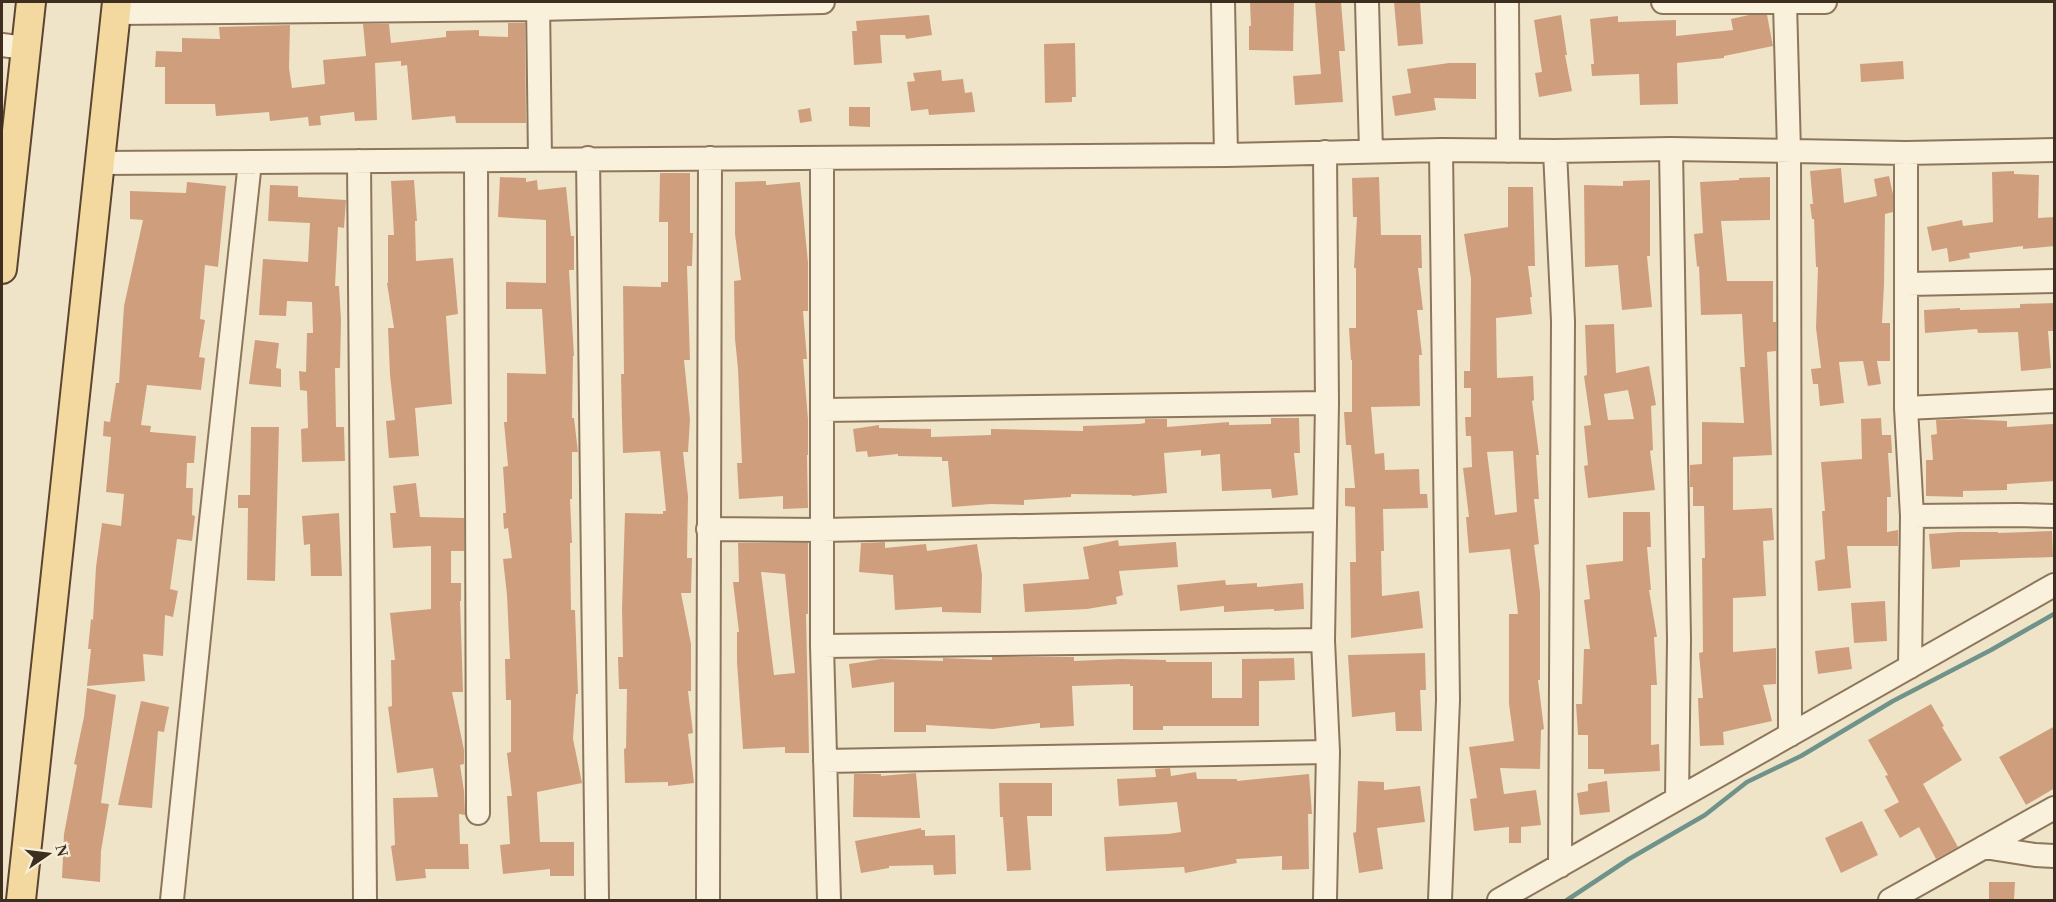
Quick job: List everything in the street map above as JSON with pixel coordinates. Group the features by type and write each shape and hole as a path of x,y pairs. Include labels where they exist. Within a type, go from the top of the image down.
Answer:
{"main road":[{"path":"2,269 14,46 31,2"},
{"path":"21,900 117,7"}],"street":[{"path":"117,7 823,2"},
{"path":"1223,2 1226,155"},
{"path":"1367,2 1371,151"},
{"path":"1507,2 1508,151"},
{"path":"1663,2 1824,2"},
{"path":"1785,3 1789,151 1790,735"},
{"path":"538,5 540,160"},
{"path":"1671,149 1679,639 1677,799"},
{"path":"100,163 1226,155 1440,150 1671,149 1906,153 2055,150"},
{"path":"1440,150 1448,700 1440,900"},
{"path":"1555,151 1563,321 1560,866"},
{"path":"1325,153 1327,403 1323,640 1328,752 1325,900"},
{"path":"1906,153 1906,408 1912,516 1910,667"},
{"path":"588,158 597,900"},
{"path":"708,900 710,158"},
{"path":"822,158 822,646 829,900"},
{"path":"359,161 365,900"},
{"path":"476,161 478,813"},
{"path":"172,900 250,162"},
{"path":"1907,284 2055,280"},
{"path":"1906,408 2055,401"},
{"path":"823,410 1327,403"},
{"path":"1912,516 2019,514 2055,516"},
{"path":"708,529 822,530 1325,520"},
{"path":"1499,900 2055,585"},
{"path":"822,646 1323,640"},
{"path":"825,761 1328,752"},
{"path":"1890,900 2055,808"},
{"path":"1984,847 2055,856"}],"building":[{"path":"1250,2 1294,2 1293,51 1249,50"},
{"path":"1315,2 1341,2 1345,51 1339,51 1343,102 1295,105 1293,76 1321,74"},
{"path":"1394,2 1420,2 1423,44 1398,46"},
{"path":"929,15 932,35 906,39 905,35 880,35 882,63 854,65 852,31 857,31 856,21"},
{"path":"1561,15 1572,91 1539,97 1535,73 1542,72 1534,20"},
{"path":"1749,15 1767,15 1773,46 1724,56 1724,58 1677,63 1678,104 1640,105 1639,74 1592,76 1591,64 1594,64 1590,19 1618,16 1618,22 1676,20 1676,36 1733,30 1731,19"},
{"path":"508,23 525,23 526,123 456,123 455,116 412,120 407,65 401,66 401,61 375,63 377,120 355,121 354,112 320,116 321,125 309,126 308,117 270,121 269,112 216,116 215,104 165,104 165,67 155,67 156,51 182,52 182,38 220,39 219,27 290,25 289,68 292,88 325,84 323,60 366,56 363,24 389,24 391,43 446,37 446,31 479,30 479,36 508,37"},
{"path":"1075,43 1076,97 1072,97 1072,102 1045,103 1044,44"},
{"path":"1903,61 1904,79 1861,82 1860,64"},
{"path":"1449,63 1476,63 1476,99 1434,98 1436,110 1395,116 1392,96 1411,93 1407,69"},
{"path":"941,70 942,81 963,79 965,93 972,92 975,112 929,115 928,109 911,111 907,82 915,81 913,73"},
{"path":"849,107 870,107 870,127 849,126"},
{"path":"810,108 812,121 800,123 798,110"},
{"path":"1841,168 1844,203 1877,196 1874,179 1889,176 1893,194 1893,212 1885,214 1882,323 1890,323 1890,361 1877,361 1881,384 1868,386 1863,361 1839,362 1844,403 1820,406 1818,384 1813,384 1811,369 1821,368 1816,328 1818,267 1816,267 1814,219 1812,219 1810,204 1813,204 1810,171"},
{"path":"2014,171 2014,174 2039,175 2038,218 2055,217 2055,246 2023,249 2023,246 1969,253 1970,258 1949,262 1947,248 1932,251 1927,227 1962,220 1963,226 1993,222 1992,172"},
{"path":"660,173 690,173 690,233 693,233 692,266 687,266 690,360 684,360 690,419 688,452 683,452 688,496 687,558 692,558 691,593 681,593 691,644 691,691 688,691 693,733 688,734 694,783 668,786 668,782 625,783 627,689 619,689 618,657 623,657 625,513 663,514 663,511 666,511 660,451 623,453 621,374 624,374 623,286 661,287 661,282 668,282 668,222 659,222"},
{"path":"500,177 526,178 526,182 537,180 538,190 566,187 571,236 574,236 574,270 569,270 574,356 572,418 574,418 578,452 572,452 572,499 570,499 572,543 570,543 571,610 575,610 578,694 576,694 573,739 582,783 537,792 540,842 574,842 574,876 550,876 550,869 503,874 500,845 510,844 507,796 512,796 507,753 511,752 511,700 506,700 505,659 510,659 503,559 512,558 508,528 504,529 503,513 506,513 503,467 508,466 504,422 507,422 507,373 546,374 542,309 506,309 506,282 546,283 546,220 498,217"},
{"path":"1379,177 1381,235 1421,235 1422,268 1418,268 1423,310 1417,310 1422,355 1419,355 1420,406 1371,407 1375,454 1384,453 1385,470 1419,469 1420,494 1427,494 1428,508 1383,509 1382,596 1419,591 1423,628 1351,638 1350,562 1356,562 1355,507 1345,506 1345,488 1355,488 1351,445 1346,445 1344,412 1352,412 1352,360 1349,328 1356,328 1356,268 1354,268 1357,217 1353,217 1352,178"},
{"path":"1770,177 1770,220 1721,221 1727,281 1773,281 1776,351 1767,352 1772,455 1733,457 1733,510 1772,508 1774,540 1763,541 1766,596 1733,598 1733,652 1776,648 1776,684 1763,685 1772,721 1723,732 1724,745 1700,746 1698,698 1703,698 1699,653 1703,652 1704,506 1693,506 1690,465 1702,464 1702,422 1744,423 1740,367 1745,367 1742,314 1701,315 1699,266 1697,267 1694,234 1703,233 1700,182"},
{"path":"414,180 417,221 415,221 416,261 453,258 458,314 446,316 452,404 415,408 419,456 389,458 386,421 395,420 388,328 394,328 387,283 388,235 394,235 391,181"},
{"path":"1650,180 1650,256 1647,256 1652,307 1622,310 1618,265 1585,267 1584,185 1623,186 1623,181"},
{"path":"766,181 766,185 800,182 808,262 808,311 803,311 807,359 803,359 808,419 808,508 783,509 783,496 739,499 737,463 742,463 734,281 741,280 735,234 735,182"},
{"path":"187,182 226,186 218,267 205,265 200,319 205,320 199,357 205,358 201,390 147,385 141,425 151,426 150,432 196,436 194,463 187,463 186,488 193,488 192,515 195,516 192,541 177,539 170,589 178,591 173,617 165,615 163,656 143,654 145,681 87,686 91,649 88,649 102,523 121,526 124,494 106,492 111,437 103,436 104,421 110,422 116,383 119,383 124,306 143,220 130,219 130,191 186,193"},
{"path":"270,185 298,186 298,197 346,200 344,228 338,227 335,286 339,286 341,320 340,368 335,368 336,427 344,427 345,461 302,462 301,429 308,428 307,391 300,390 299,371 306,372 307,333 313,333 312,302 287,301 286,316 259,315 263,259 308,262 310,223 268,221"},
{"path":"1508,187 1533,187 1535,266 1528,266 1532,314 1496,318 1497,378 1533,376 1534,400 1532,401 1539,455 1536,455 1539,499 1534,499 1539,544 1534,545 1540,592 1540,680 1538,680 1544,729 1541,730 1540,769 1500,768 1504,794 1536,790 1541,825 1521,827 1521,843 1509,843 1509,827 1474,831 1470,799 1477,798 1469,747 1514,741 1509,704 1509,614 1518,614 1510,549 1469,553 1466,517 1469,517 1463,468 1472,467 1471,436 1466,436 1465,417 1471,417 1471,388 1464,388 1464,371 1470,371 1471,279 1464,234 1508,227","holes":["1513,451 1517,512 1495,515 1487,452"]},
{"path":"2055,303 2055,331 2048,331 2051,368 2021,371 2018,332 1978,333 1977,329 1925,333 1924,310 2020,308 2020,304"},
{"path":"1614,324 1616,373 1649,366 1656,405 1651,406 1653,450 1650,451 1655,490 1588,498 1584,466 1588,465 1584,426 1591,425 1584,376 1587,375 1585,325","holes":["1628,390 1634,419 1608,420 1604,394"]},
{"path":"255,340 279,343 276,368 281,369 281,387 249,384"},
{"path":"1271,418 1299,418 1300,453 1294,453 1298,495 1272,498 1271,489 1222,491 1220,454 1201,456 1201,450 1164,453 1167,493 1132,496 1071,494 1071,497 1024,500 1024,505 991,504 952,507 948,461 942,461 942,457 898,456 898,454 868,457 867,451 856,452 853,429 879,425 879,428 931,429 931,437 991,435 991,429 1083,431 1083,426 1139,424 1145,423 1145,419 1167,419 1167,427 1229,422 1229,425 1271,424"},
{"path":"1881,418 1882,435 1891,435 1892,453 1888,453 1891,497 1887,497 1887,532 1898,530 1898,546 1847,546 1851,588 1818,591 1815,561 1825,559 1822,511 1825,511 1821,462 1862,459 1861,419"},
{"path":"1936,420 2007,421 2007,427 2053,424 2055,481 2007,484 2007,490 1963,491 1963,497 1926,496 1926,460 1933,460 1931,435 1937,434"},
{"path":"251,427 279,427 275,581 247,580 248,508 238,508 238,495 250,495"},
{"path":"416,483 420,517 464,518 464,551 451,551 451,583 461,583 463,692 452,692 464,750 464,764 460,765 465,815 459,814 460,844 468,844 469,869 425,869 426,878 396,881 391,846 395,845 393,798 438,797 433,768 397,773 388,707 392,706 391,660 395,660 390,613 431,609 431,546 393,548 390,513 396,513 393,486"},
{"path":"1623,512 1650,512 1651,547 1647,547 1651,590 1649,590 1657,637 1654,637 1657,685 1651,685 1651,745 1659,744 1660,771 1604,774 1604,769 1588,769 1588,735 1578,735 1576,704 1582,704 1584,649 1590,649 1584,600 1590,599 1586,565 1623,561"},
{"path":"339,513 342,576 311,576 310,544 304,545 302,516"},
{"path":"2052,531 2053,557 1960,560 1960,567 1932,569 1929,534"},
{"path":"1118,540 1119,546 1176,542 1178,567 1119,571 1123,595 1116,597 1117,604 1087,609 1025,612 1023,584 1089,579 1083,547"},
{"path":"885,542 885,548 926,544 927,551 977,544 982,575 981,613 942,612 942,607 895,610 893,575 859,572 861,543"},
{"path":"738,543 808,543 808,614 806,614 809,753 785,753 785,747 743,749 737,662 737,632 739,632 733,582 739,582","holes":["761,572 785,574 795,673 774,675"]},
{"path":"1225,580 1226,585 1257,583 1257,587 1303,583 1304,609 1224,612 1224,606 1180,611 1177,585"},
{"path":"1885,601 1887,641 1854,643 1851,603"},
{"path":"1849,647 1852,669 1818,674 1815,651"},
{"path":"1425,653 1426,690 1420,690 1422,731 1396,731 1395,712 1352,717 1348,655"},
{"path":"992,657 1074,657 1074,661 1120,659 1212,662 1212,698 1242,698 1242,659 1294,658 1295,680 1259,681 1259,726 1163,726 1163,730 1133,730 1133,686 1130,684 1072,686 1074,726 1040,728 1040,723 993,729 926,725 926,732 894,732 894,682 852,688 849,664 881,659 943,661 943,658 992,660"},
{"path":"87,688 116,695 101,803 109,804 101,851 100,882 62,878 64,834 77,765 74,764 84,717"},
{"path":"141,701 169,707 164,732 158,731 152,808 118,805"},
{"path":"1931,704 1962,760 1923,784 1958,847 1936,859 1919,827 1900,838 1884,810 1899,802 1885,776 1888,775 1868,740"},
{"path":"2055,726 2055,788 2026,805 1999,757"},
{"path":"1170,768 1171,776 1196,772 1197,779 1237,779 1237,781 1309,774 1312,814 1308,814 1309,869 1282,870 1282,856 1236,859 1237,863 1185,873 1184,867 1106,871 1104,837 1181,832 1177,802 1119,806 1117,779 1156,777 1155,769"},
{"path":"916,773 920,818 853,817 854,774 881,774 881,776"},
{"path":"1358,781 1384,782 1384,790 1420,786 1425,822 1377,828 1383,869 1359,873 1353,833 1356,832"},
{"path":"1607,781 1610,812 1580,815 1577,793 1588,791 1588,784"},
{"path":"999,783 1052,783 1052,816 1027,816 1031,870 1007,871 1003,817 1000,817"},
{"path":"1862,821 1878,855 1841,873 1825,838"},
{"path":"921,828 925,830 925,836 955,835 956,874 934,875 933,865 889,866 889,868 861,873 855,841"},
{"path":"1989,882 2015,882 2014,900 1989,900"}],"waterway":[{"path":"1567,900 1629,859 1705,815 1747,782 1801,756 1893,701 2054,614"}]}
